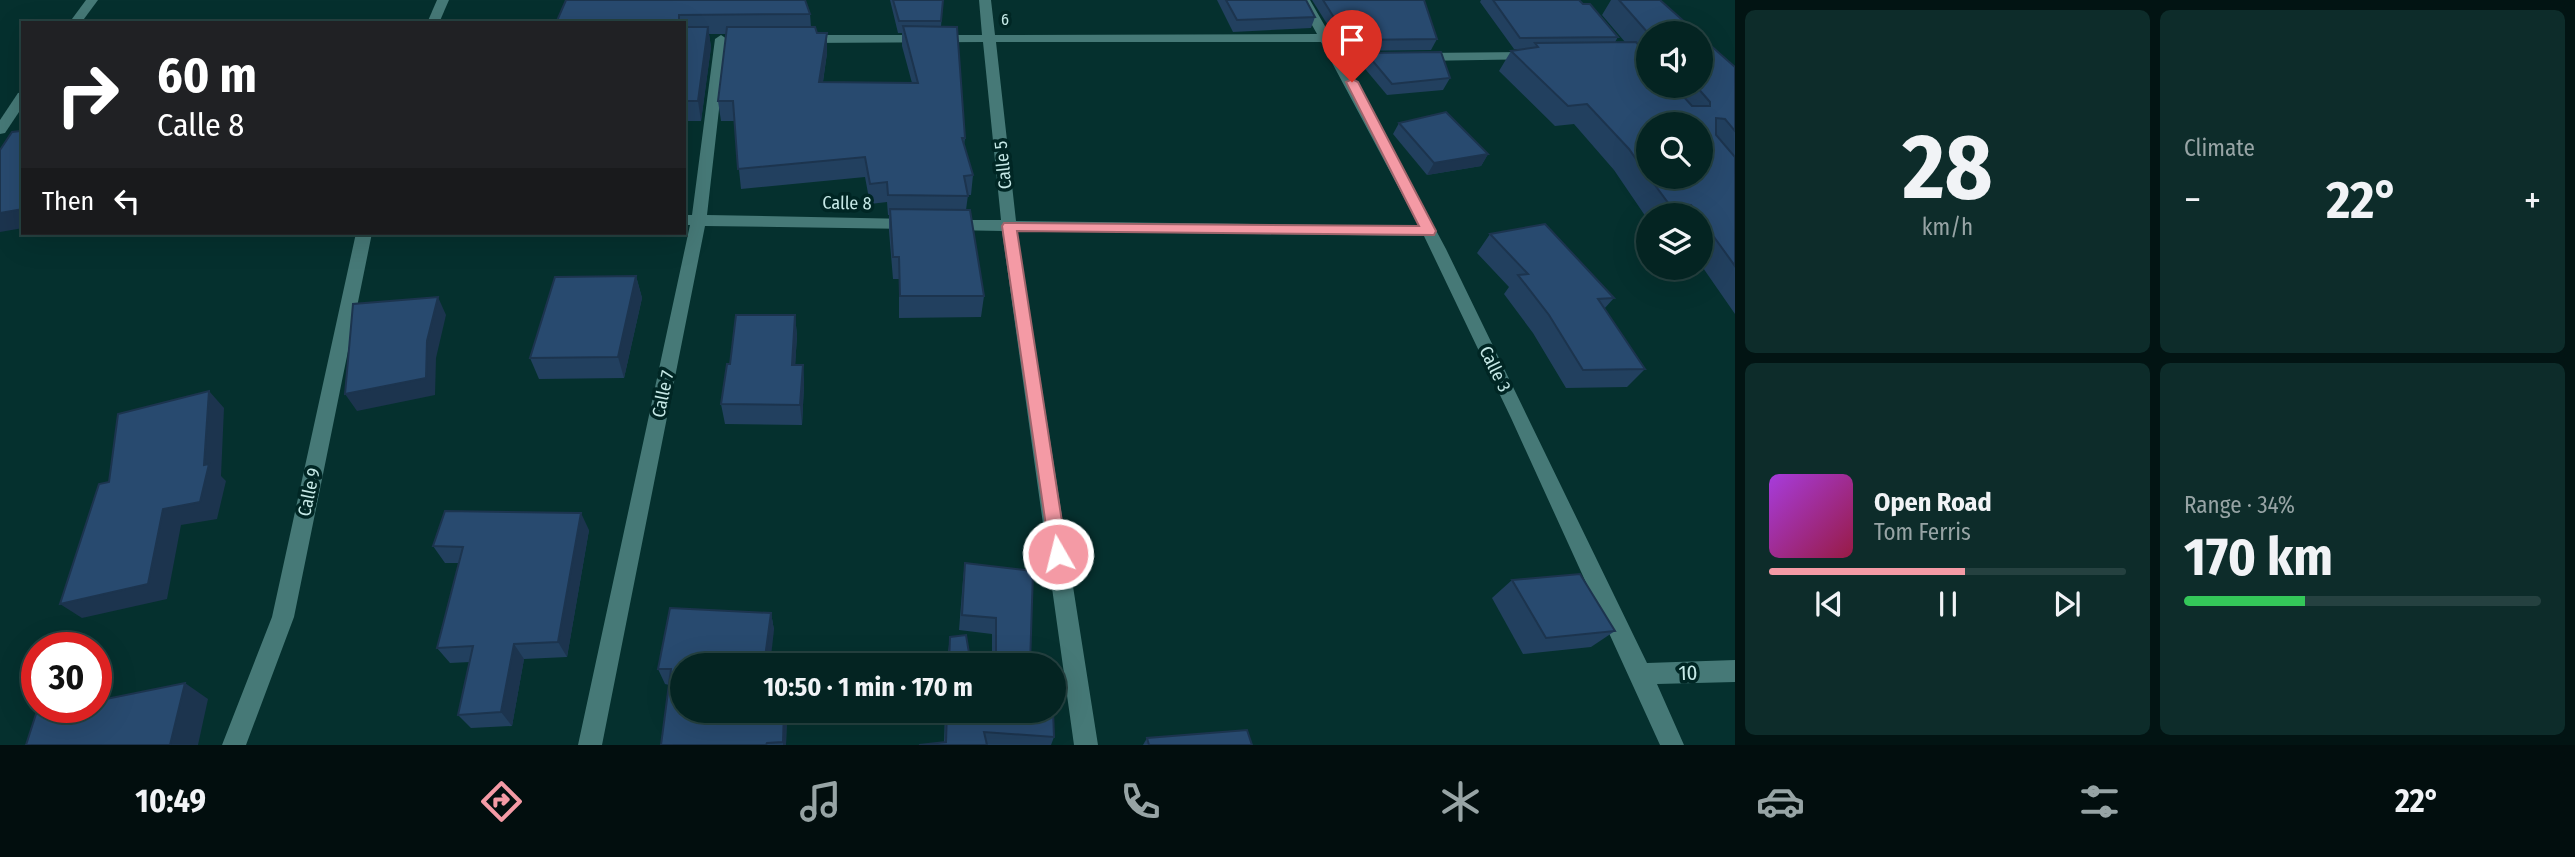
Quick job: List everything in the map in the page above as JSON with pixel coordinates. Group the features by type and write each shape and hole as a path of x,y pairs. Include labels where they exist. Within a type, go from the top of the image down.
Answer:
{"street":[{"path":"76,21 92,0"},
{"path":"434,21 443,0"},
{"name":"Calle 5","path":"985,0 1009,226 1086,745"},
{"name":"Calle 3","path":"1304,0 1339,58 1429,231 1641,674 1672,745"},
{"name":"6","path":"788,39 1326,38"},
{"name":"Calle 7","path":"590,745 692,219 721,39"},
{"path":"1339,58 1545,56"},
{"path":"0,130 21,99"},
{"name":"Calle 8","path":"692,219 1429,231"},
{"name":"Calle 9","path":"234,745 283,617 365,235"},
{"name":"10","path":"1641,674 1735,671"}],"building":[{"path":"566,0 805,0 810,14 679,15 679,21 557,21"},
{"path":"893,0 943,0 941,21 899,21"},
{"path":"1226,0 1306,0 1315,17 1237,20"},
{"path":"1323,0 1424,0 1437,39 1355,40 1333,16"},
{"path":"1493,0 1579,0 1583,4 1590,4 1618,37 1520,38"},
{"path":"1619,0 1660,0 1684,21 1637,21"},
{"path":"903,26 957,27 965,138 962,138 973,175 964,176 968,196 888,195 887,182 870,184 865,157 738,169 733,101 718,101 727,27 815,27 817,33 827,33 819,82 918,83"},
{"path":"686,27 708,27 698,101 686,101"},
{"path":"1636,42 1636,98 1685,98 1692,106 1710,106 1706,98 1713,98 1713,48 1735,67 1735,131 1725,119 1716,118 1716,135 1735,157 1735,266 1713,236 1713,203 1668,203 1658,189 1713,189 1713,112 1636,112 1636,159 1587,104 1568,106 1511,51 1538,47 1535,43"},
{"path":"1441,52 1450,78 1392,84 1366,53"},
{"path":"1446,112 1488,154 1434,163 1399,123"},
{"path":"21,129 21,209 0,213 0,150 12,132"},
{"path":"890,209 970,210 984,296 900,296 899,257 893,257"},
{"path":"1545,224 1614,298 1598,299 1645,369 1583,370 1549,315 1518,275 1528,274 1490,234"},
{"path":"636,276 618,357 530,358 555,277"},
{"path":"438,297 427,341 426,378 345,394 353,304"},
{"path":"736,315 795,315 792,365 803,365 800,405 721,404 727,364 730,364"},
{"path":"209,391 204,465 209,464 200,502 163,509 148,584 60,604 99,484 109,482 118,414"},
{"path":"445,511 581,513 558,642 514,644 501,712 458,715 473,646 437,648 463,547 433,546"},
{"path":"965,563 1033,571 1030,653 996,653 996,618 962,615"},
{"path":"1580,574 1615,631 1546,638 1512,580"},
{"path":"670,608 771,613 766,653 670,653 670,669 658,669"},
{"path":"966,635 969,653 949,653 950,637"},
{"path":"670,677 670,723 784,723 783,742 766,745 661,745"},
{"path":"185,683 170,745 26,745 33,723 112,723 112,698"},
{"path":"947,723 1053,723 1054,737 984,732 987,745 919,745 946,742"},
{"path":"1247,730 1252,745 1149,745 1147,738"}],"route":[{"path":"1058,554 1009,226 1429,231 1352,82"}]}
